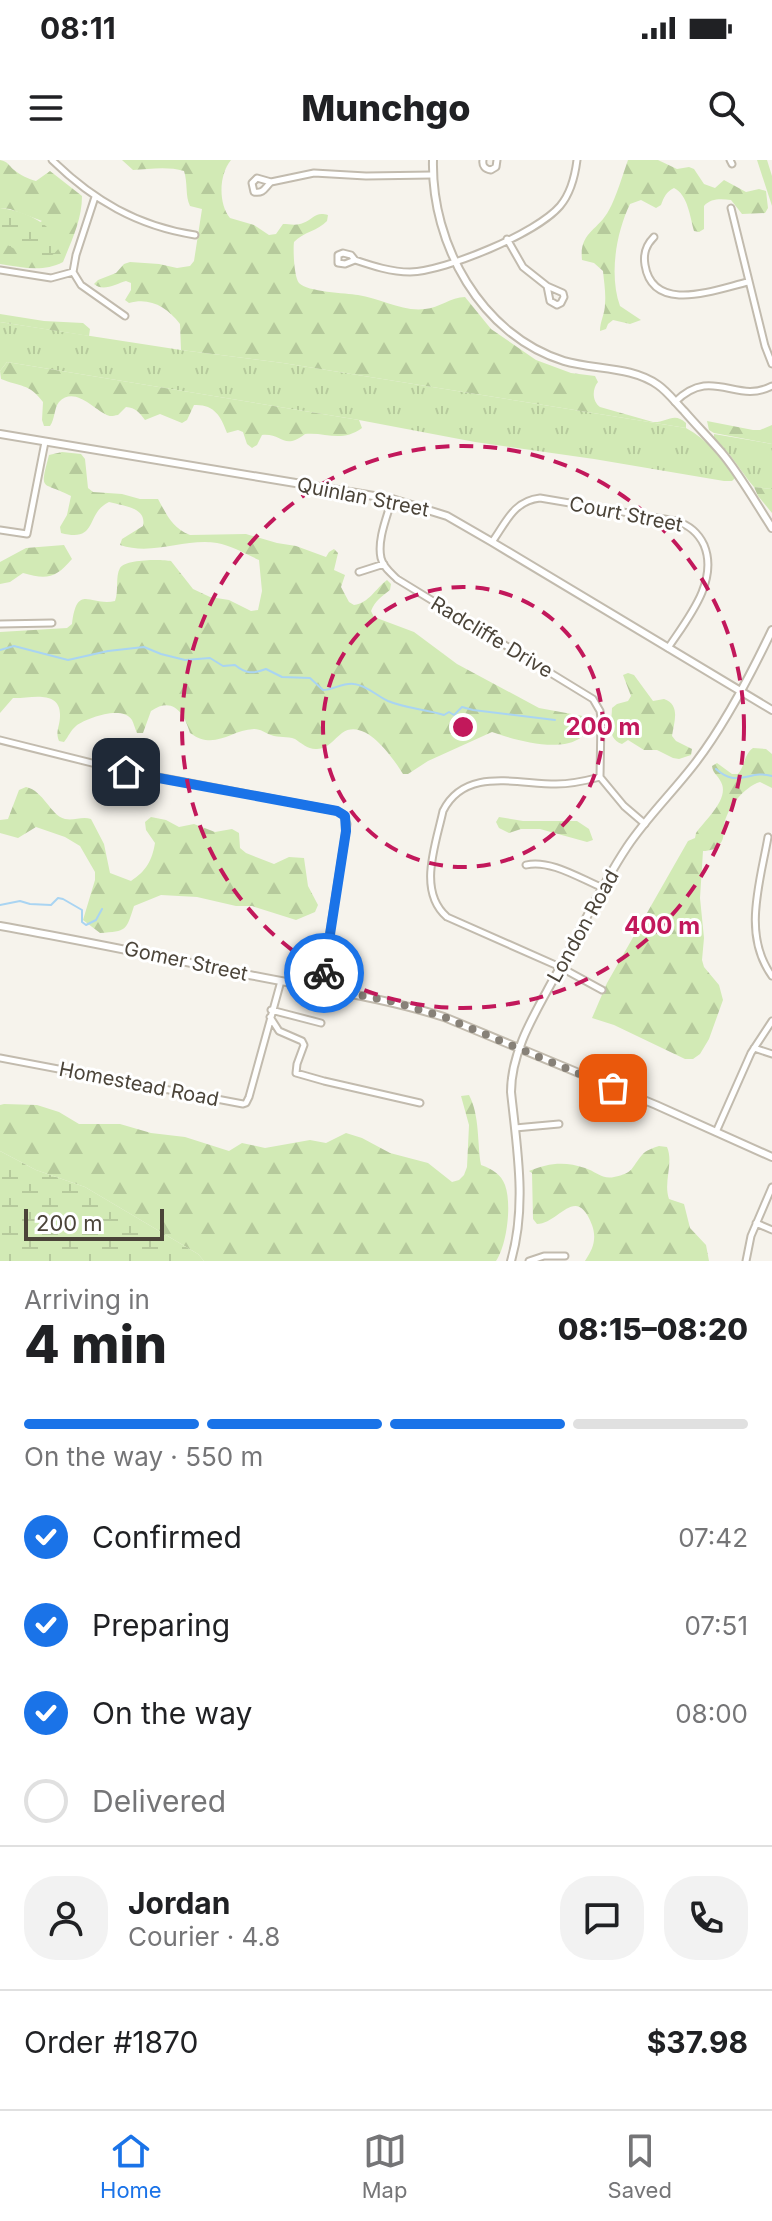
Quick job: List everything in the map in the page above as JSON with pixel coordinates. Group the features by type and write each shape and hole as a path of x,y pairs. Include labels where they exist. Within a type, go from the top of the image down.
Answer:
{"street":[{"path":"52,160 112,209 141,221 195,235"},
{"path":"433,160 438,217 456,262 466,281 498,322 519,339 549,356 638,375 657,385 722,453 772,528"},
{"path":"483,160 486,169 491,170 496,167 497,160"},
{"path":"355,260 391,271 410,272 456,262 539,224 562,204 573,183 577,160"},
{"path":"271,182 314,173 432,175"},
{"path":"95,197 73,272 81,285 125,316"},
{"path":"731,208 772,364"},
{"path":"654,237 646,246 644,259 646,272 660,289 684,296 748,282"},
{"path":"507,239 523,267 547,286"},
{"path":"0,270 51,278 73,272"},
{"path":"675,402 683,393 697,386 756,392 772,386"},
{"name":"Quinlan Street","path":"0,434 392,499 447,516 772,710"},
{"path":"0,530 27,534 45,442"},
{"name":"Court Street","path":"492,542 516,507 540,498 676,521 692,528 704,545 709,571 706,585 668,648"},
{"path":"359,572 384,564 381,545 392,499"},
{"name":"Radcliffe Drive","path":"384,564 397,579 593,699 601,718 600,777"},
{"path":"0,624 52,623"},
{"name":"London Road","path":"511,1261 521,1212 511,1078 519,1049 560,967 627,847 698,760 772,630"},
{"path":"0,740 102,767 337,811 345,816 347,826 321,988"},
{"path":"602,990 560,967 458,923 441,911 432,895 430,882 443,811 458,790 479,782 558,784 600,777 624,806 645,824"},
{"path":"768,837 754,925 758,950 772,976"},
{"path":"526,865 537,863 549,866 603,888"},
{"name":"Gomer Street","path":"0,926 390,1001 444,1017 772,1157"},
{"name":"Homestead Road","path":"0,1058 243,1104 249,1097 281,980"},
{"path":"271,1014 321,1023"},
{"path":"271,1014 279,1031 302,1041 304,1045 296,1073 420,1103"},
{"path":"716,1132 754,1048 772,1021"},
{"path":"754,1048 772,1054"},
{"path":"515,1128 559,1124"},
{"path":"746,1261 751,1236 772,1187"},
{"path":"756,1223 772,1230"},
{"path":"529,1261 544,1256 565,1256"}],"green space":[{"path":"0,160 19,174 36,181 50,171 82,196 78,221 63,262 40,268 0,264 0,241 42,221 0,208"},
{"path":"122,160 231,160 224,173 222,189 223,205 230,218 254,225 269,235 276,234 283,224 298,224 317,215 328,215 327,221 294,242 296,275 303,286 416,309 465,297 491,329 536,360 571,373 595,376 598,382 594,398 600,407 653,422 678,418 686,423 686,428 283,363 181,350 180,324 170,313 158,305 125,300 131,283 126,281 105,287 94,284 130,262 177,268 190,266 194,261 202,209 190,206 184,171 165,168 133,170"},
{"path":"628,160 658,160 677,169 689,167 694,169 704,184 715,188 724,180 746,192 766,191 768,208 765,213 742,214 731,200 713,200 704,206 704,229 699,232 694,231 685,201 674,188 656,208 641,200 630,204 618,241 615,281 620,306 641,320 630,324 613,320 600,331 605,300 603,271 594,263 582,260 583,243 612,205"},
{"path":"757,160 767,160 772,176 772,206"},
{"path":"0,208 35,219 63,242 52,255 37,261 0,241"},
{"path":"0,314 83,323 90,329 89,336 0,322"},
{"path":"0,322 283,363 686,428 707,444 735,478 724,481 475,442 7,362 0,371"},
{"path":"7,362 359,420 362,428 341,436 305,434 292,441 262,435 252,448 243,432 227,433 219,416 201,405 194,405 187,420 182,423 160,414 145,420 137,411 126,407 118,415 108,416 71,396 59,402 50,426 44,426 43,402 38,396 29,388 1,379 0,371"},
{"path":"707,421 753,430 772,425 772,444 714,433 709,430"},
{"path":"714,434 772,444 772,489 754,487 714,439"},
{"path":"62,452 81,454 85,459 88,488 93,492 158,499 174,525 190,535 246,534 326,557 334,549 338,553 334,570 345,575 341,587 349,602 354,605 364,602 387,580 391,584 390,590 373,607 374,617 414,632 457,664 539,708 588,717 591,722 585,734 575,741 548,745 492,732 403,774 377,742 360,730 342,733 321,749 256,729 207,740 190,733 181,713 166,705 151,711 143,733 137,733 127,716 113,713 81,723 64,742 58,738 59,707 50,698 13,698 0,713 0,632 67,628 72,624 74,611 81,600 115,601 123,565 144,560 171,561 193,589 210,597 229,600 251,611 258,610 262,591 259,560 217,543 145,549 120,545 122,539 143,526 141,515 133,508 109,502 81,534 61,533 60,527 67,515 71,496 45,484 44,475 49,455"},
{"path":"754,487 772,489 772,513 758,496"},
{"path":"64,545 72,559 56,574 45,577 23,573 10,582 0,584 0,562 26,548"},
{"path":"623,675 634,675 653,701 664,699 673,705 672,736 692,749 691,755 673,758 657,750 644,750 628,740 622,744 617,742 611,729 612,708 628,701 631,696"},
{"path":"753,748 766,749 772,754 772,788 760,782 742,793 726,818 722,842 715,848 703,851 700,898 704,938 702,960 719,985 723,1000 709,1039 700,1054 693,1059 685,1059 614,1025 592,1018 607,983 688,841 695,838 719,802 723,789 712,766 717,763 732,774 738,774"},
{"path":"26,787 38,793 60,817 91,819 104,844 110,873 131,881 144,869 155,843 146,830 145,822 151,817 179,827 194,824 215,832 232,829 239,833 240,848 246,853 274,864 289,857 304,858 308,886 318,905 315,912 296,920 252,906 161,895 134,906 124,928 100,933 83,920 95,872 80,846 36,827 18,838 0,833 0,820 8,819 19,790"},
{"path":"499,817 523,821 577,821 589,829 593,840 587,842 540,829 521,829 509,833 499,828 496,822"},
{"path":"469,1095 477,1120 481,1165 499,1175 507,1193 506,1235 496,1261 204,1261 198,1254 85,1187 36,1170 0,1151 0,1105 37,1105 59,1112 79,1124 120,1124 151,1133 185,1137 229,1151 242,1143 265,1148 310,1140 326,1143 346,1133 390,1153 428,1163 452,1182 464,1175 467,1167 469,1125 461,1096"},
{"path":"659,1146 667,1147 669,1153 669,1199 684,1204 690,1228 706,1245 709,1261 585,1261 594,1235 586,1213 580,1207 573,1206 545,1222 537,1224 533,1219 532,1173 529,1171 564,1164 614,1177 629,1172 644,1153"},
{"path":"0,1151 36,1170 85,1187 198,1254 204,1261 0,1261"}],"waterway":[{"path":"0,650 14,646 68,660 144,647 185,660 210,658 223,666 235,665 250,672 266,669 282,677 310,678 323,690 346,684 358,685 395,704 444,715 449,712 454,715 462,707 555,720"},
{"path":"716,769 731,778 772,776"},
{"path":"0,905 20,901 51,905 58,898 63,899 82,910 82,922 86,925 96,920 102,909"}],"way so far":[{"path":"324,973 321,988 390,1001 444,1017 613,1088"}],"route":[{"path":"126,772 337,811 345,816 347,824 324,973"}]}
